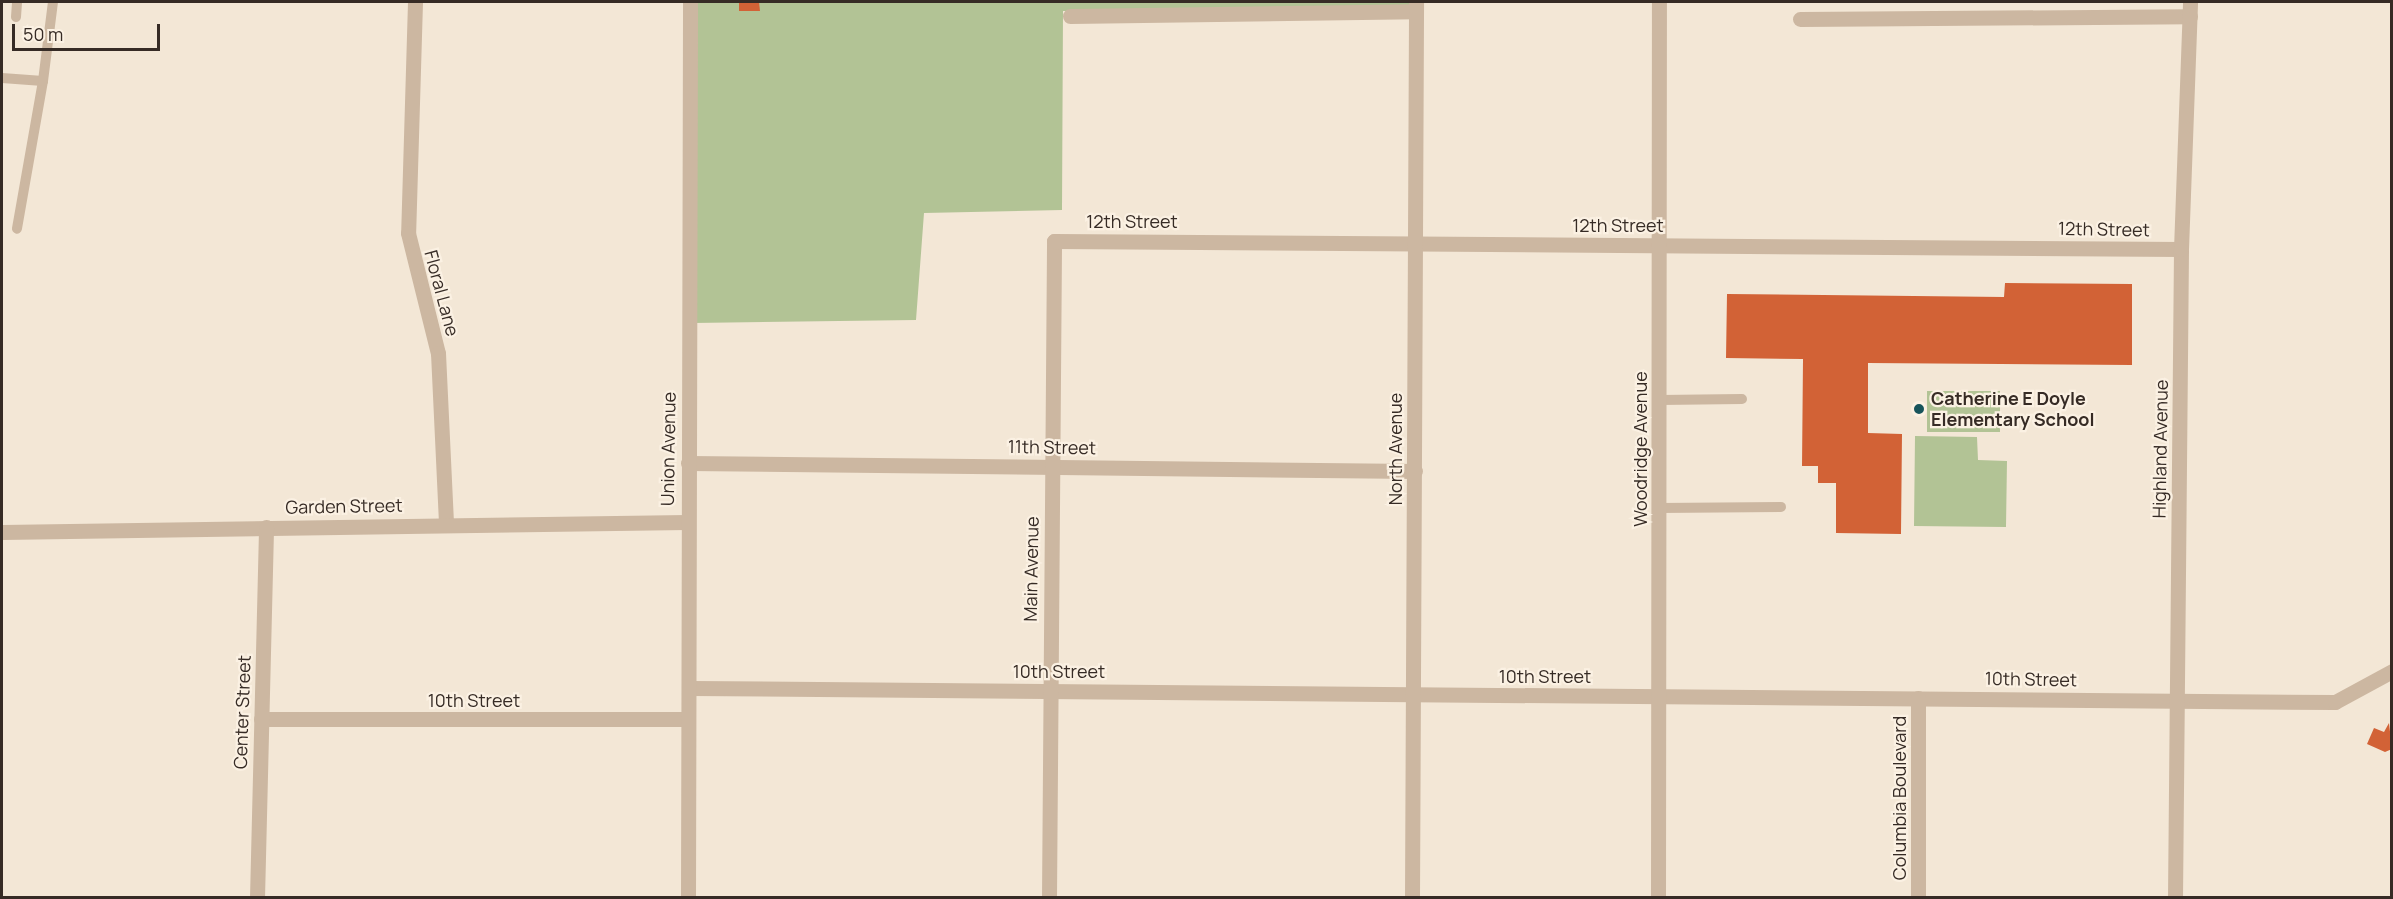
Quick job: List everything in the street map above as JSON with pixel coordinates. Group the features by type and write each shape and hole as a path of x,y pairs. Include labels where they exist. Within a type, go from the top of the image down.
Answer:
{"street":[{"name":"Floral Lane","path":"415,2 408,233 438,353 446,523"},
{"name":"Union Avenue","path":"688,897 687,719 691,688 687,522 690,2"},
{"name":"Woodridge Avenue","path":"1658,897 1659,2"},
{"path":"1070,16 1416,6"},
{"name":"North Avenue","path":"1412,897 1416,6"},
{"path":"1800,19 2190,9"},
{"name":"Highland Avenue","path":"2175,897 2181,249 2190,9"},
{"name":"12th Street","path":"1054,241 2181,249"},
{"name":"Main Avenue","path":"1049,897 1054,241"},
{"name":"11th Street","path":"688,463 1415,471"},
{"name":"Garden Street","path":"2,532 446,523 687,522"},
{"name":"Center Street","path":"257,897 267,527"},
{"name":"10th Street","path":"691,688 2335,702 2391,671"},
{"name":"Columbia Boulevard","path":"1918,698 1918,897"},
{"name":"10th Street","path":"261,719 687,719"}],"lane":[{"path":"16,16 17,2"},
{"path":"17,229 43,81 53,2"},
{"path":"2,78 43,81"},
{"path":"1660,400 1742,399"},
{"path":"1659,508 1781,507"}],"green space":[{"path":"696,2 1421,2 1421,17 1063,11 1062,210 924,213 916,320 693,323"},
{"path":"1927,391 2000,391 2000,432 1927,432"},
{"path":"1915,436 1977,437 1978,460 2007,461 2006,527 1914,526"}],"building":[{"path":"739,2 759,2 760,11 739,11"},
{"path":"2005,283 2132,284 2132,365 1868,363 1868,433 1902,434 1901,534 1836,533 1836,483 1818,483 1818,466 1802,466 1803,359 1726,358 1727,294 2004,297"},
{"path":"2389,723 2392,749 2385,752 2367,744 2374,728 2384,732"}],"place":[{"name":"Catherine E Doyle Elementary School","path":"1919,409"}]}
